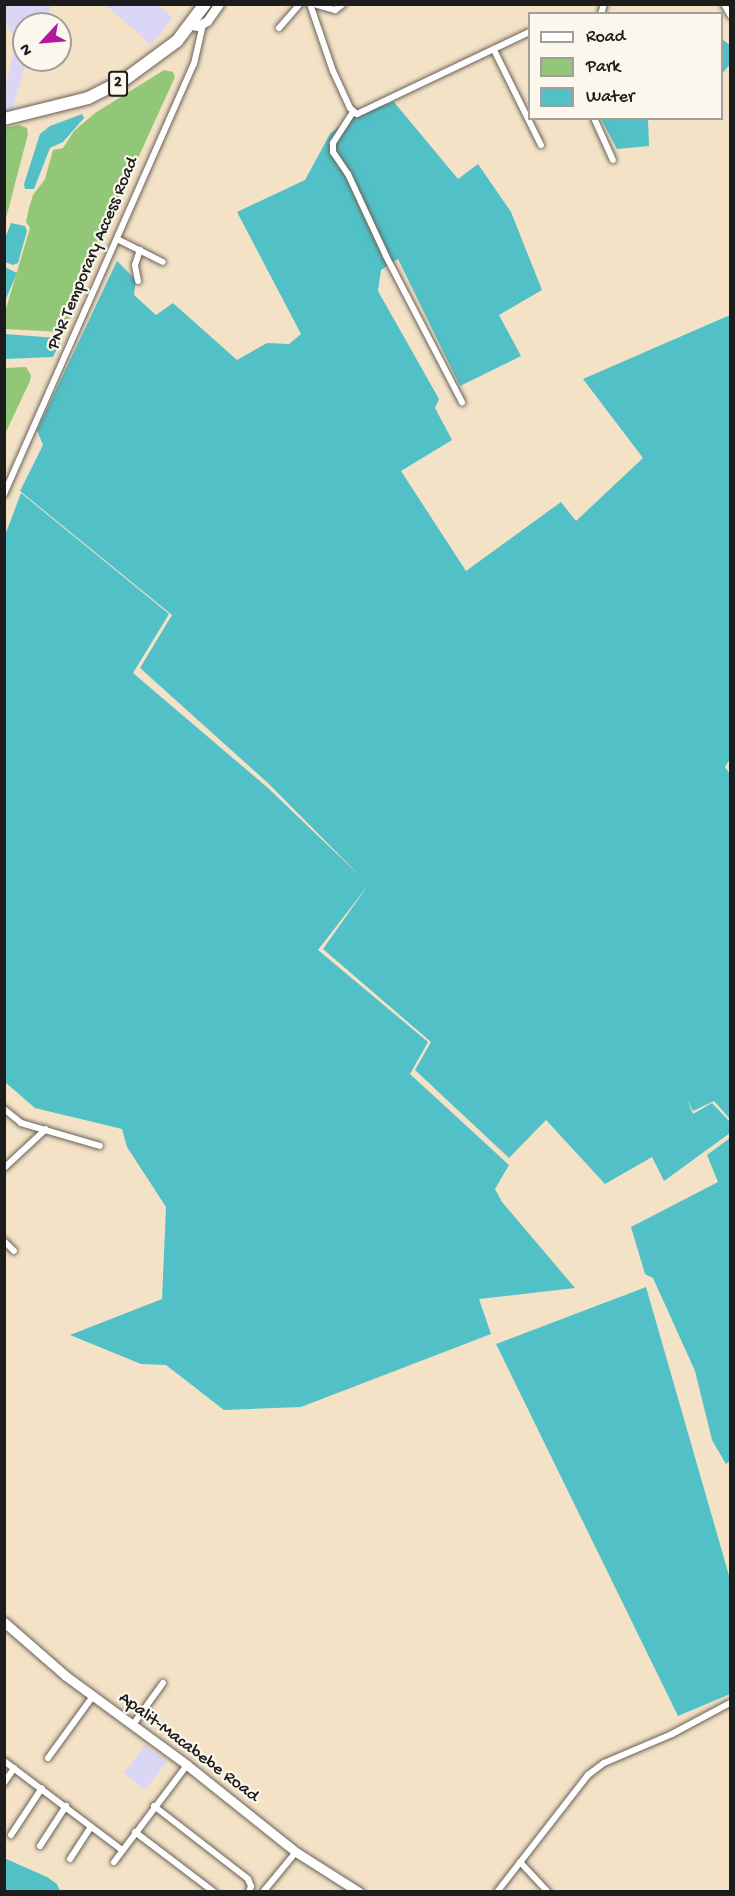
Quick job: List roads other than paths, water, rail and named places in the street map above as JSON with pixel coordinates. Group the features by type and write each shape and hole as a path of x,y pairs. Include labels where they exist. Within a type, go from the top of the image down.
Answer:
{"highway":[{"name":"2","path":"4,119 63,105 105,90 159,57 197,24 206,4"}],"main road":[{"path":"197,24 219,4"},
{"name":"Apalit-Macabebe Road","path":"6,1628 132,1726 187,1765 296,1852 359,1892"}],"street":[{"path":"279,28 300,4"},
{"path":"312,4 334,10 343,4"},
{"path":"312,4 333,71 353,112"},
{"path":"724,4 730,15"},
{"name":"PNR Temporary Access Road","path":"4,494 194,64 197,24"},
{"path":"462,402 386,256 348,174 333,152 333,143 353,112 368,110 528,33"},
{"path":"494,50 528,119"},
{"path":"529,120 541,145"},
{"path":"595,120 613,160"},
{"path":"117,239 163,262"},
{"path":"138,280 135,265 140,250"},
{"path":"4,1109 21,1123 100,1146"},
{"path":"4,1168 46,1130"},
{"path":"4,1241 14,1251"},
{"path":"132,1726 163,1683"},
{"path":"48,1758 93,1696"},
{"path":"497,1892 588,1775 604,1763 656,1742 730,1704"},
{"path":"4,1761 122,1850"},
{"path":"114,1862 187,1765"},
{"path":"4,1783 14,1768"},
{"path":"10,1835 42,1788"},
{"path":"40,1846 66,1806"},
{"path":"154,1806 248,1879 251,1886 249,1892"},
{"path":"70,1859 91,1827"},
{"path":"135,1832 214,1892"},
{"path":"263,1892 296,1852"},
{"path":"519,1862 548,1892"}],"water":[{"path":"723,40 730,45 730,64 723,73"},
{"path":"394,102 458,179 478,164 511,212 542,290 499,315 521,356 460,386 398,259 381,270 378,291 439,399 435,408 452,440 401,471 466,571 561,502 576,521 643,458 583,379 730,315 730,759 725,767 730,774 730,1119 714,1101 693,1111 687,1100 693,1114 712,1103 730,1122 730,1133 664,1181 652,1157 605,1184 546,1120 509,1158 415,1070 431,1042 323,949 369,884 318,950 428,1042 410,1074 509,1165 495,1189 502,1202 575,1288 479,1299 491,1334 301,1407 224,1410 166,1365 141,1364 70,1335 162,1299 166,1207 127,1147 122,1129 35,1108 5,1082 4,538 21,493 169,614 133,673 268,788 361,877 269,784 140,668 172,615 20,491 43,445 37,430 117,261 136,280 134,295 156,315 173,303 237,360 267,343 289,344 301,334 237,212 305,180 330,134 357,112"},
{"path":"82,114 84,118 63,142 50,148 34,189 25,189 24,184 40,134 50,126"},
{"path":"602,120 648,120 649,146 617,149"},
{"path":"11,223 25,226 27,231 18,263 13,265 5,262 5,238"},
{"path":"4,267 17,273 5,301"},
{"path":"5,334 61,340 53,357 5,359"},
{"path":"730,1138 730,1461 726,1464 712,1440 695,1371 653,1278 645,1274 631,1227 718,1182 707,1155"},
{"path":"646,1287 730,1579 730,1694 678,1716 496,1344"},
{"path":"4,1858 47,1877 57,1884 60,1891 5,1891"}]}
